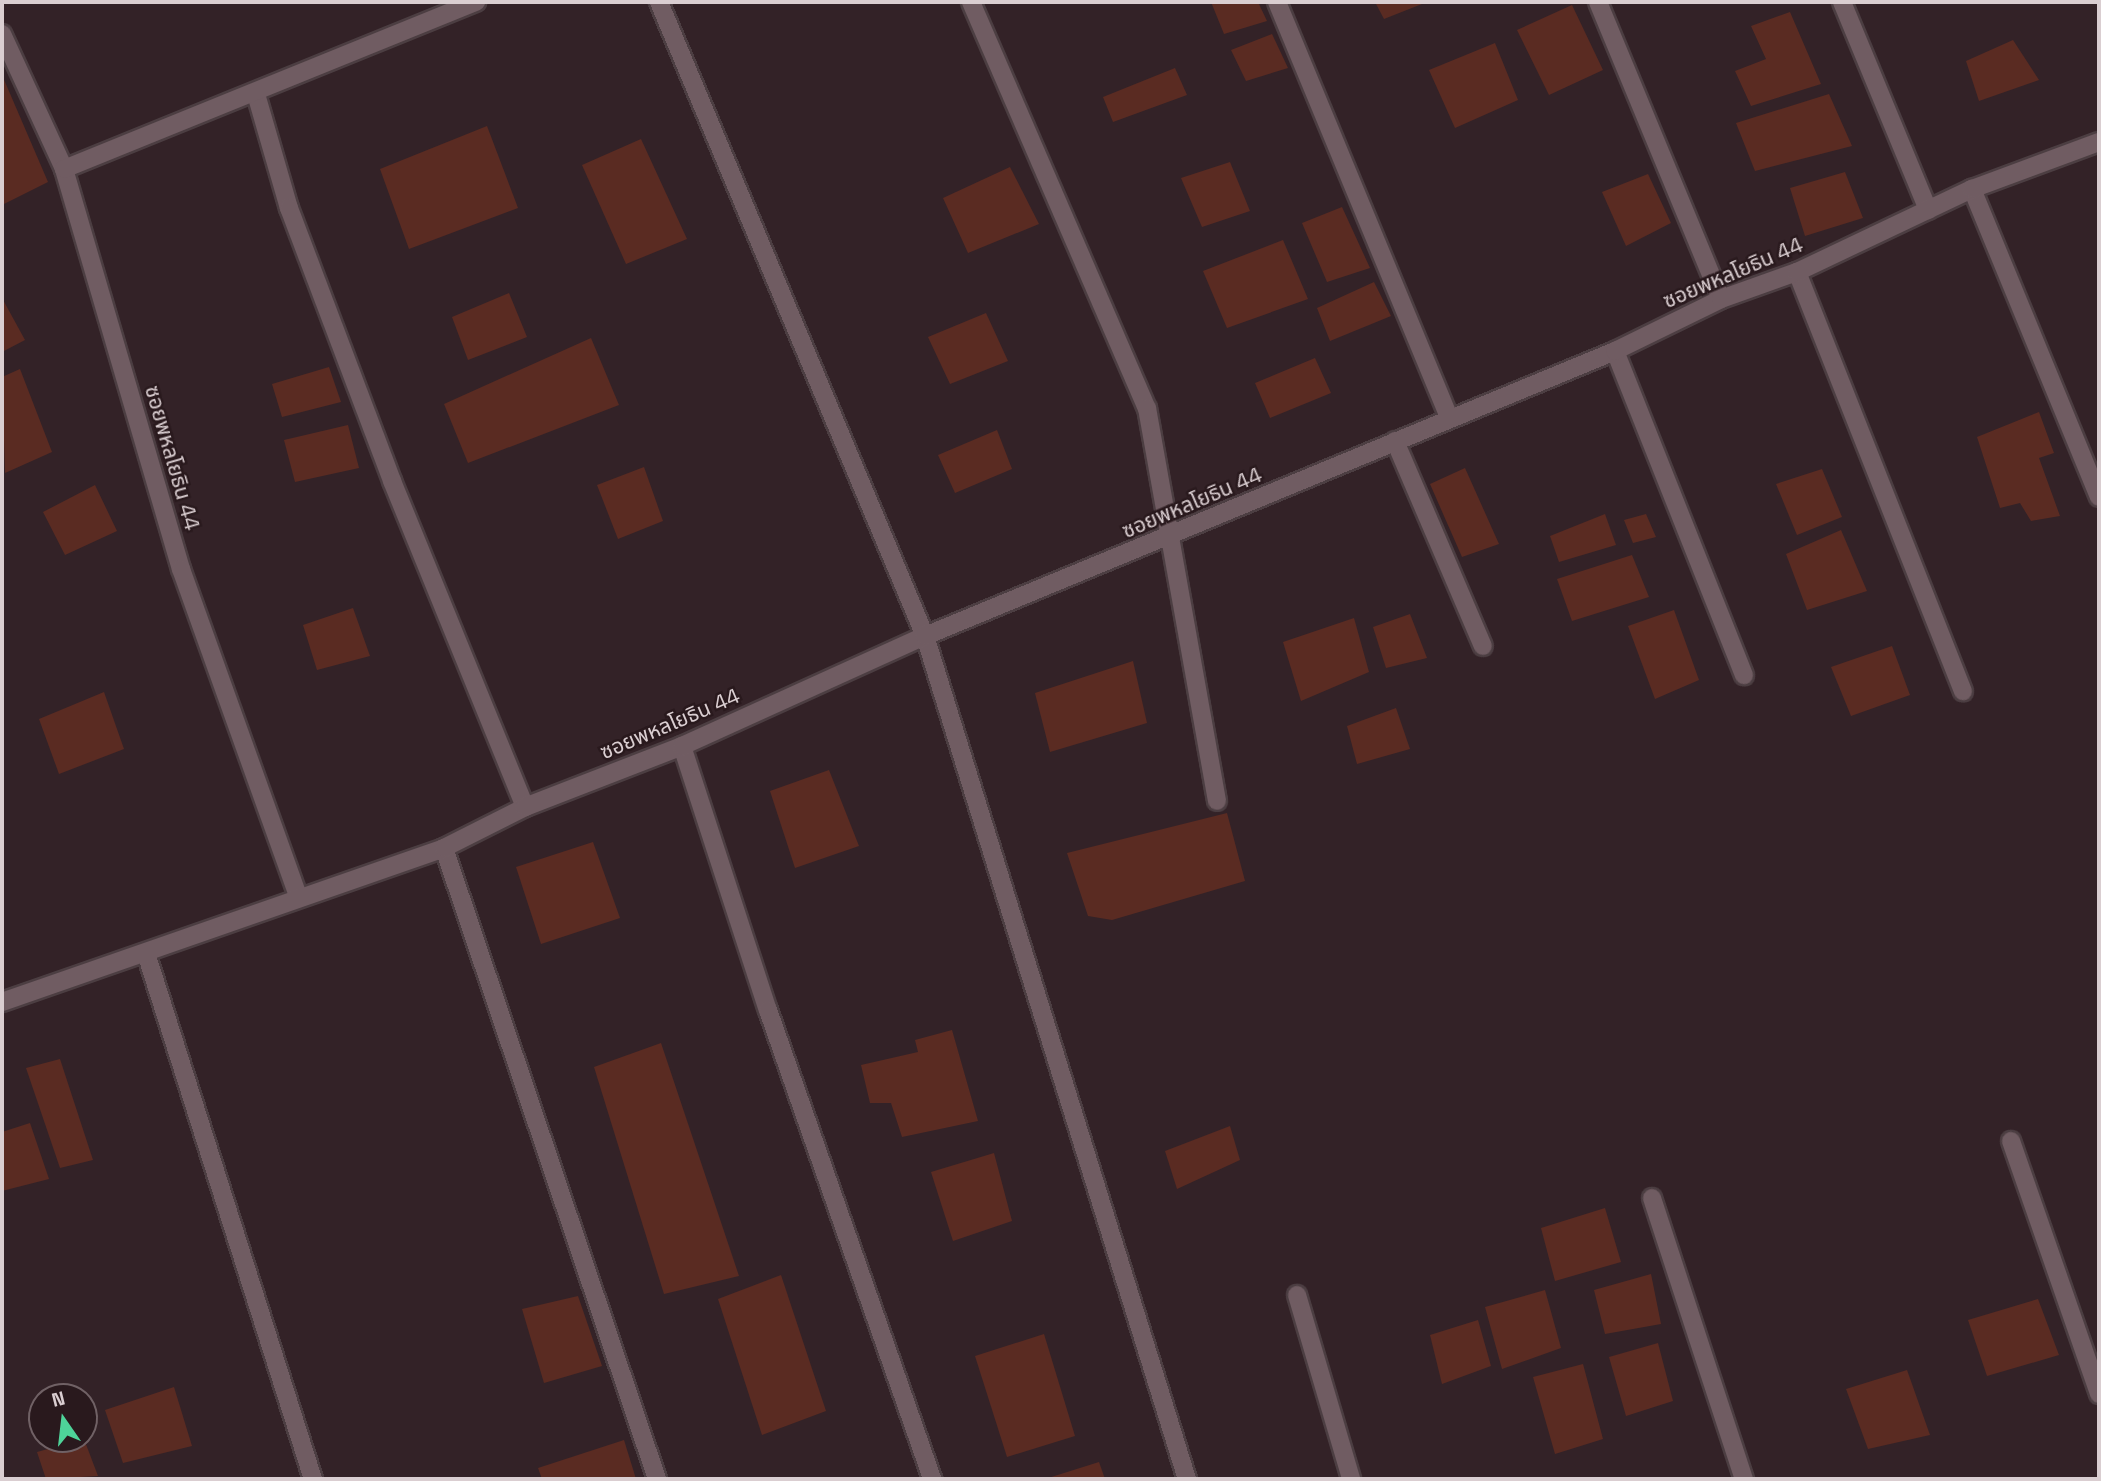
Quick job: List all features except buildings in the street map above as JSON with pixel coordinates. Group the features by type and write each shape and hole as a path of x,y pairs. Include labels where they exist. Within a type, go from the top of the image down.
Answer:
{"street":[{"path":"64,169 256,94 476,2"},
{"path":"659,2 925,636 1187,1479"},
{"path":"971,2 1147,408 1173,536 1217,801"},
{"path":"1277,2 1449,417"},
{"path":"1598,2 1721,299"},
{"path":"1842,2 1928,210"},
{"name":"ซอยพหลโยธิน 44","path":"2,34 64,169 181,569 298,896"},
{"path":"256,94 299,234 392,481 525,807"},
{"name":"ซอยพหลโยธิน 44","path":"2,1002 146,953 298,896 444,848 525,807 682,746 925,636 1173,536 1449,417 1615,351 1721,299 1797,272 1972,189 2099,142"},
{"path":"1972,189 2099,497"},
{"path":"1797,272 1963,691"},
{"path":"1615,351 1744,675"},
{"path":"1395,441 1483,646"},
{"path":"682,746 768,1010 932,1479"},
{"path":"444,848 657,1479"},
{"path":"146,953 313,1479"},
{"path":"2011,1141 2099,1394"},
{"path":"1652,1198 1744,1479"},
{"path":"1297,1295 1351,1479"}]}
